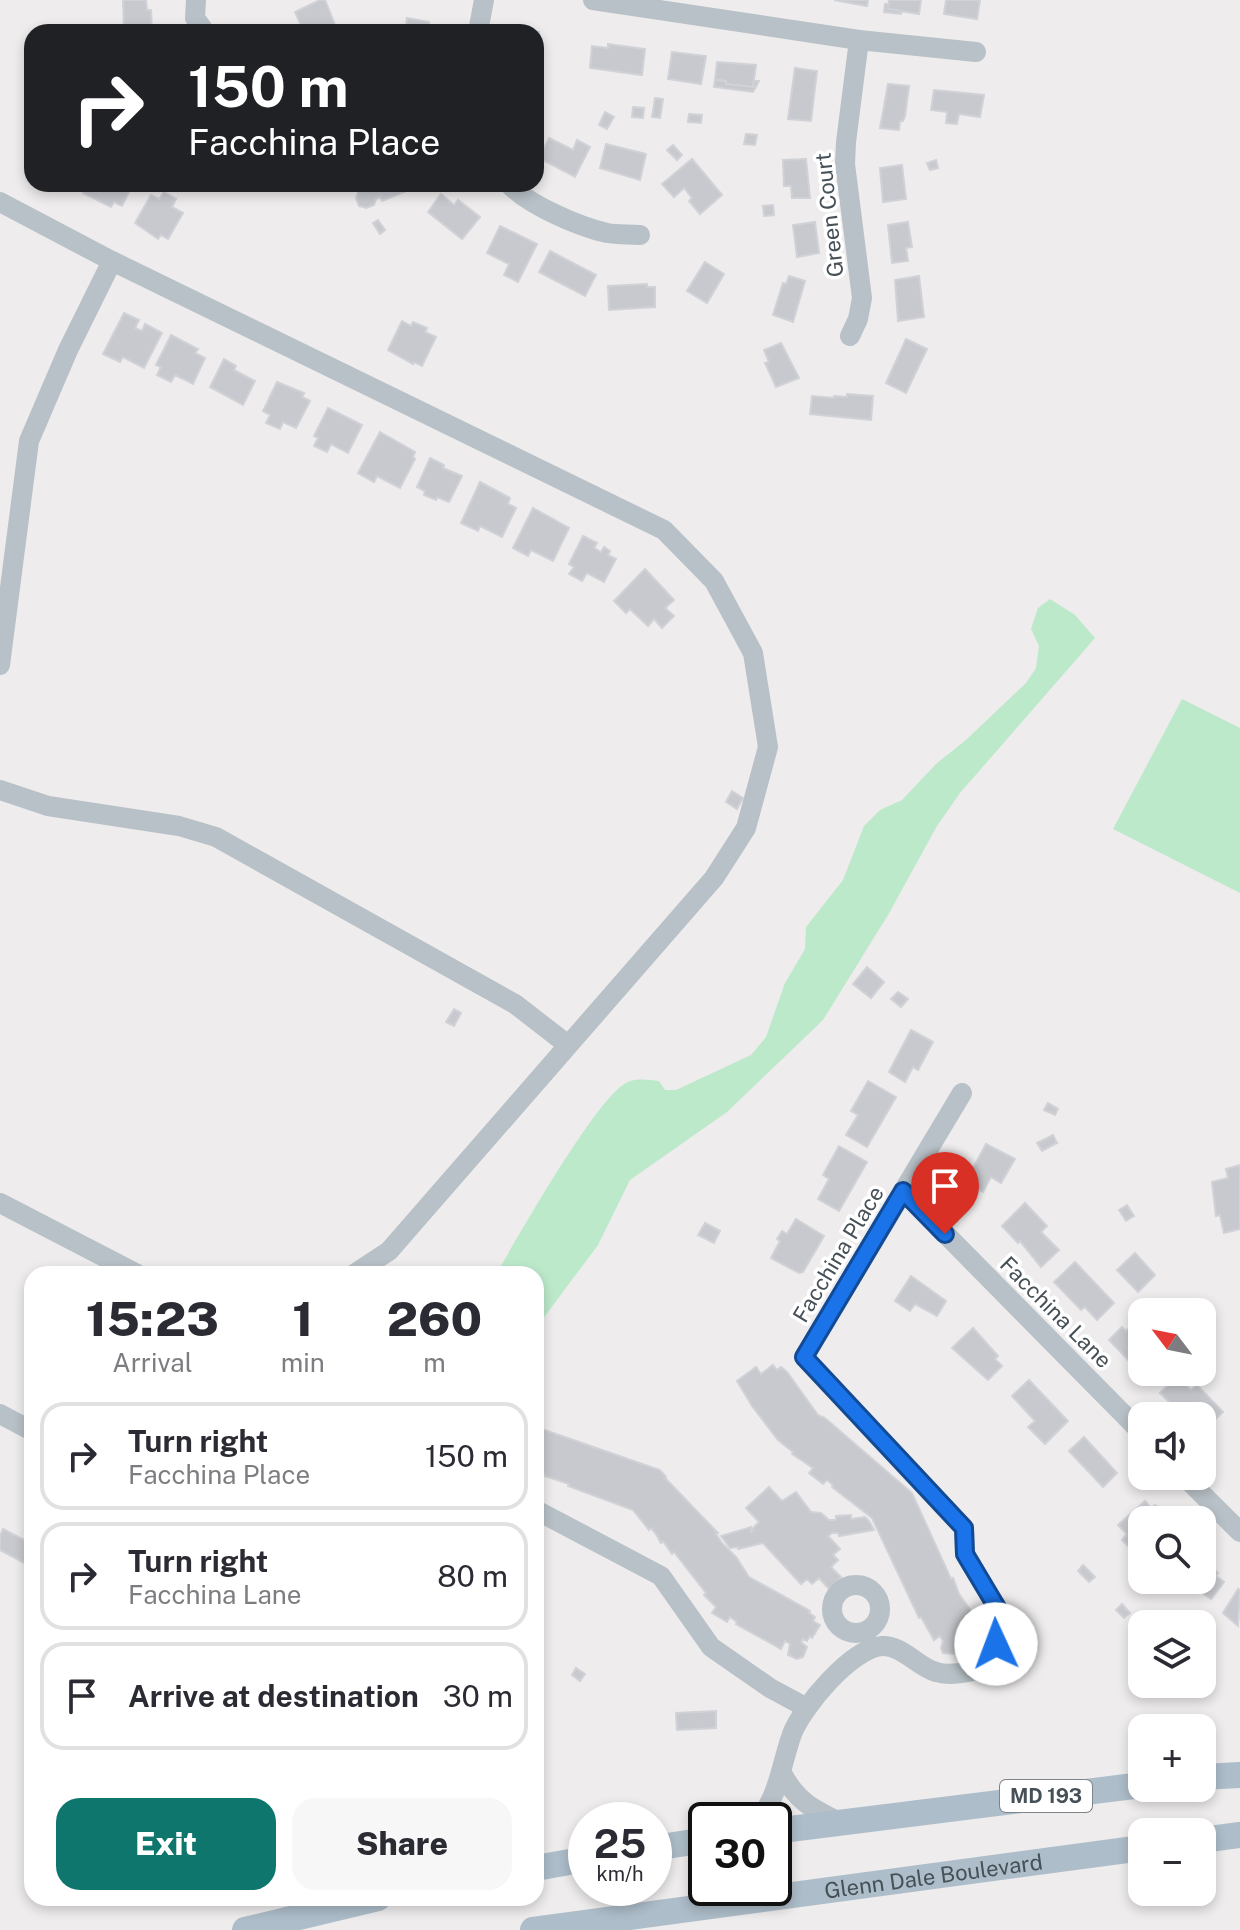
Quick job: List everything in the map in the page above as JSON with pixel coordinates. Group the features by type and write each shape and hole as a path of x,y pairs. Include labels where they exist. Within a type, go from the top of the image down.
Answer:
{"main road":[{"path":"1216,1776 1240,1775"},
{"name":"MD 193","path":"792,1829 1128,1787"},
{"path":"1216,1838 1240,1835"},
{"name":"Glenn Dale Boulevard","path":"533,1930 1128,1850"},
{"path":"544,1867 568,1862"},
{"path":"245,1930 345,1906"}],"street":[{"path":"196,0 195,18 199,24"},
{"path":"480,24 484,0"},
{"path":"593,0 859,40 976,52"},
{"name":"Green Court","path":"850,336 862,308 845,164 859,40"},
{"path":"521,192 544,208 583,225 609,233 640,235"},
{"path":"0,202 112,261 664,530 714,581 753,653 768,747 746,828 714,878 389,1251 366,1266"},
{"path":"0,665 29,441 68,350 112,261"},
{"path":"0,790 48,806 179,826 216,837 515,1004 568,1045"},
{"name":"Facchina Place","path":"807,1708 868,1640 897,1649 954,1682 973,1671 996,1644 1000,1627 999,1611 965,1554 964,1528 804,1357 962,1093"},
{"name":"Facchina Lane","path":"903,1191 1128,1419"},
{"path":"0,1203 122,1266"},
{"path":"0,1414 24,1427"},
{"path":"1198,1490 1240,1532"},
{"path":"544,1514 661,1576 711,1647 770,1688 807,1708 793,1732 770,1802"},
{"path":"782,1773 802,1802 841,1823"}],"green space":[{"path":"1050,599 1075,615 1095,638 960,793 937,826 888,915 823,1020 727,1112 630,1180 598,1245 544,1317 544,1266 501,1266 579,1139 615,1092 628,1082 659,1081 665,1090 676,1090 751,1055 766,1037 785,983 805,949 806,927 843,880 864,826 880,810 902,800 936,764 1026,683 1036,668 1039,646 1031,629 1038,608"},
{"path":"1182,699 1240,728 1240,893 1113,829"}],"building":[{"path":"123,0 146,0 147,10 151,10 152,24 124,24"},
{"path":"325,0 335,24 300,24 295,12"},
{"path":"834,0 868,0 867,6"},
{"path":"889,0 921,0 919,14 888,9"},
{"path":"946,0 980,0 977,19 944,14"},
{"path":"885,4 888,4 888,9 902,11 901,14 884,12"},
{"path":"407,18 429,22 429,24 406,24"},
{"path":"608,44 645,49 642,75 590,68 592,46 608,48"},
{"path":"672,52 706,56 701,84 668,79"},
{"path":"717,62 756,65 753,87 715,80"},
{"path":"795,68 817,71 811,121 788,119"},
{"path":"715,80 753,87 754,81 759,81 753,92 714,87"},
{"path":"888,84 909,86 905,116 900,121 899,130 880,128"},
{"path":"934,90 984,95 980,117 959,114 957,124 946,123 947,112 931,110"},
{"path":"655,98 663,99 660,118 652,117"},
{"path":"633,107 644,108 643,118 632,117"},
{"path":"605,112 614,117 607,129 599,125"},
{"path":"689,114 702,115 701,123 688,122"},
{"path":"746,134 757,135 755,145 744,144"},
{"path":"549,138 573,150 577,140 590,147 575,177 544,161 544,148"},
{"path":"606,144 646,154 640,180 600,168"},
{"path":"673,145 682,155 677,160 667,150"},
{"path":"692,159 722,195 700,214 689,201 692,198 684,188 674,197 662,184"},
{"path":"806,159 810,198 792,198 791,186 784,186 783,160"},
{"path":"936,160 938,168 930,170 927,163"},
{"path":"902,165 906,199 883,202 880,168"},
{"path":"129,192 122,206 114,202 111,207 83,193"},
{"path":"164,192 176,199 172,207 183,213 168,239 161,235 158,239 135,223 151,195 159,199"},
{"path":"358,192 404,192 382,201 380,197 374,205 366,208 359,206 356,198"},
{"path":"441,194 454,205 458,200 480,217 462,239 428,212"},
{"path":"773,205 774,215 764,216 763,206"},
{"path":"378,220 385,230 380,234 373,223"},
{"path":"815,222 819,253 797,257 793,225"},
{"path":"908,222 912,247 906,248 908,261 892,263 888,225"},
{"path":"500,226 537,244 518,282 504,275 509,264 487,253"},
{"path":"550,251 596,275 585,296 539,272"},
{"path":"705,262 724,274 707,303 687,291"},
{"path":"789,276 805,281 793,322 773,315 783,283 786,284"},
{"path":"919,276 924,317 898,321 895,280"},
{"path":"647,284 647,287 655,287 655,307 609,310 608,286"},
{"path":"124,313 139,320 135,328 142,331 145,324 162,333 144,368 123,357 120,362 103,354"},
{"path":"402,321 427,328 425,332 436,337 422,366 388,350"},
{"path":"171,335 198,349 195,353 205,358 193,384 175,375 171,382 157,375 161,367 156,365"},
{"path":"906,339 927,349 906,393 886,383"},
{"path":"781,343 799,378 776,387 765,363 769,362 764,350"},
{"path":"224,359 236,366 234,370 255,381 243,405 210,387"},
{"path":"277,382 304,393 302,397 310,401 296,428 283,422 280,429 266,423 270,415 263,411"},
{"path":"847,394 873,396 871,420 810,414 812,396 834,398 847,397"},
{"path":"328,408 362,425 348,453 331,444 327,452 314,446 318,438 314,436"},
{"path":"380,432 415,452 415,459 400,488 377,476 374,482 358,473"},
{"path":"430,458 462,476 449,502 424,495 425,491 417,487"},
{"path":"480,482 510,498 508,504 516,508 502,537 480,526 478,531 461,523"},
{"path":"533,508 569,528 553,561 531,550 528,556 513,548"},
{"path":"583,536 597,543 594,548 601,552 604,547 610,551 608,555 616,559 604,582 587,573 582,581 569,574 574,567 569,564"},
{"path":"645,569 674,600 665,608 674,616 662,628 654,619 648,626 630,609 626,613 614,601"},
{"path":"732,791 743,798 737,809 726,802"},
{"path":"867,967 884,982 871,998 853,984"},
{"path":"898,992 908,999 901,1007 891,999"},
{"path":"454,1009 461,1013 454,1026 446,1022"},
{"path":"911,1030 933,1042 918,1070 913,1067 905,1082 889,1072"},
{"path":"868,1081 896,1097 867,1147 846,1135 858,1115 851,1111"},
{"path":"1048,1103 1058,1109 1055,1115 1044,1110"},
{"path":"1053,1135 1057,1143 1042,1151 1037,1143"},
{"path":"986,1144 1015,1159 1001,1183 991,1177 983,1192 965,1183"},
{"path":"839,1146 867,1162 839,1211 818,1199 829,1179 823,1175"},
{"path":"1240,1165 1240,1229 1224,1233 1220,1215 1216,1216 1212,1182 1228,1178 1226,1169"},
{"path":"1025,1203 1047,1226 1041,1232 1059,1250 1041,1267 1020,1241 1018,1243 1002,1226"},
{"path":"1127,1205 1134,1216 1126,1221 1119,1210"},
{"path":"796,1219 824,1236 803,1272 799,1273 771,1258 782,1231 787,1234"},
{"path":"705,1223 720,1231 714,1243 698,1235"},
{"path":"1135,1253 1155,1275 1138,1292 1117,1270"},
{"path":"1075,1262 1114,1303 1097,1320 1085,1307 1081,1310 1054,1282"},
{"path":"911,1276 946,1301 937,1316 915,1304 910,1311 895,1301"},
{"path":"1122,1327 1128,1329 1128,1360 1109,1340"},
{"path":"973,1328 998,1356 995,1359 1002,1366 988,1380 952,1348"},
{"path":"773,1365 777,1370 781,1367 787,1372 818,1415 912,1493 951,1579 979,1622 976,1625 980,1630 968,1640 956,1640 959,1649 954,1654 943,1653 940,1636 934,1640 919,1618 872,1518 827,1480 823,1484 809,1473 813,1468 778,1440 752,1406 737,1381 756,1367 761,1374"},
{"path":"1029,1380 1068,1421 1045,1444 1028,1427 1035,1421 1012,1396"},
{"path":"1167,1386 1187,1386 1191,1390 1198,1386 1213,1402 1169,1402 1160,1393"},
{"path":"1216,1405 1223,1412 1216,1419"},
{"path":"544,1430 660,1470 718,1533 722,1543 749,1577 810,1611 815,1617 813,1621 820,1625 812,1638 810,1636 807,1641 803,1639 801,1642 807,1647 803,1657 797,1659 788,1655 790,1644 785,1641 781,1649 736,1624 730,1617 727,1622 712,1613 716,1607 704,1595 706,1593 674,1552 672,1554 663,1541 661,1543 633,1510 545,1474"},
{"path":"1084,1437 1117,1473 1103,1487 1069,1451"},
{"path":"769,1487 782,1501 796,1492 811,1512 821,1513 829,1520 836,1520 836,1516 851,1515 851,1519 865,1517 874,1530 839,1536 832,1533 828,1536 840,1549 833,1555 838,1560 831,1567 841,1577 829,1589 819,1578 812,1584 807,1579 801,1584 763,1543 730,1548 721,1536 751,1527 751,1530 759,1522 746,1508"},
{"path":"1128,1516 1128,1546 1122,1540 1127,1534 1118,1525"},
{"path":"3,1529 24,1540 24,1563 0,1550"},
{"path":"1083,1565 1095,1577 1089,1582 1078,1571"},
{"path":"1216,1576 1224,1582 1216,1592"},
{"path":"1240,1590 1238,1626 1223,1613"},
{"path":"1122,1604 1128,1615 1124,1618 1116,1610"},
{"path":"576,1668 585,1674 580,1681 572,1675"},
{"path":"716,1711 716,1728 677,1730 676,1713"}],"route":[{"path":"945,1234 903,1191 804,1357 964,1528 965,1554 999,1611 1000,1627 996,1644"}]}
